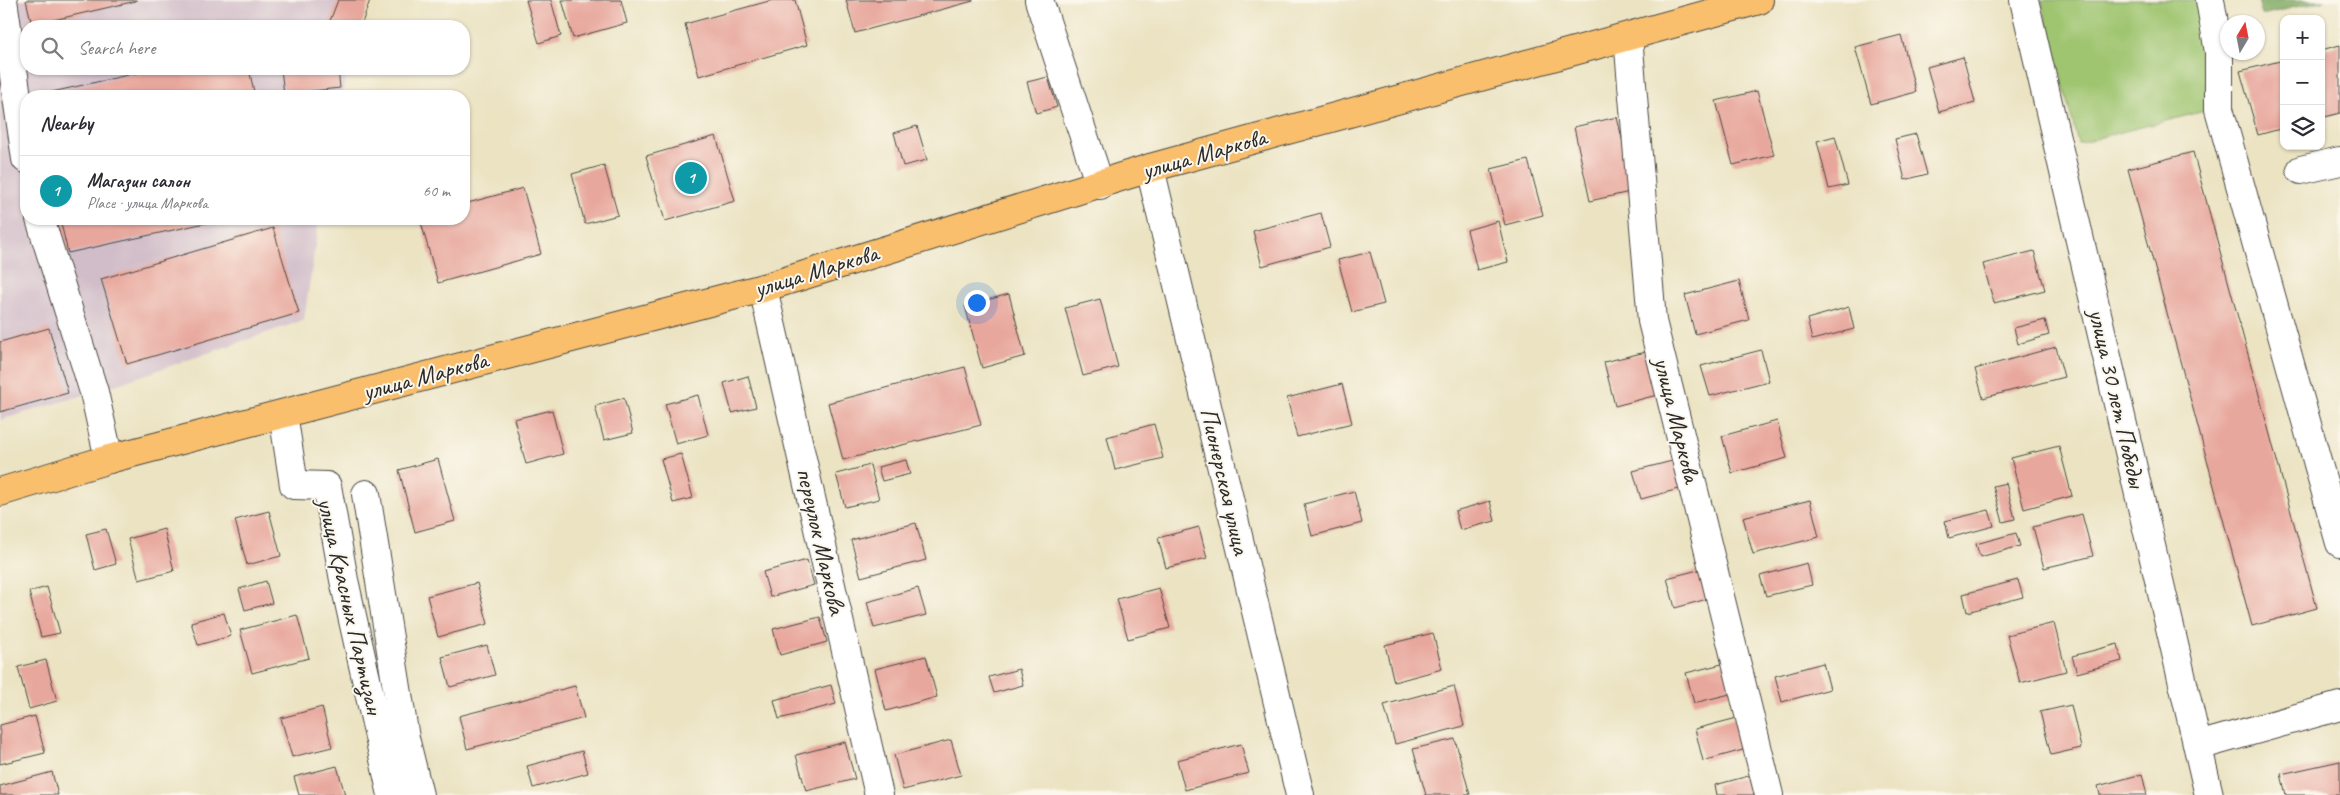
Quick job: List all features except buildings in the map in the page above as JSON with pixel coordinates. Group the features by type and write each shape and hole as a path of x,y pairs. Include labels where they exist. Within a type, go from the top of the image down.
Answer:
{"main road":[{"name":"улица Маркова","path":"0,492 109,459 763,288 1150,168 1759,0"}],"street":[{"path":"3,0 20,118"},
{"path":"1039,0 1100,185"},
{"name":"улица 30 лет Победы","path":"2024,0 2209,795"},
{"path":"2210,0 2219,52 2219,109 2340,543"},
{"name":"улица Маркова","path":"1628,37 1652,321 1769,795"},
{"path":"2301,170 2340,160"},
{"name":"Пионерская улица","path":"1150,168 1300,795"},
{"path":"42,225 94,392 109,459"},
{"name":"переулок Маркова","path":"763,288 879,795"},
{"name":"улица Красных Партизан","path":"283,414 294,485 327,486 344,580 392,795"},
{"name":"улица Красных Партизан","path":"366,494 405,738 419,795"},
{"path":"2198,746 2340,706"}],"shaded area":[{"path":"0,0 370,0 363,20 20,20 20,75 347,75 343,90 20,90 20,225 318,225 304,320 94,392 0,420"}],"green space":[{"path":"2041,0 2201,0 2208,43 2205,111 2078,143"},
{"path":"2258,0 2325,0 2262,15"}],"place":[{"name":"Магазин салон","path":"691,178"}]}
